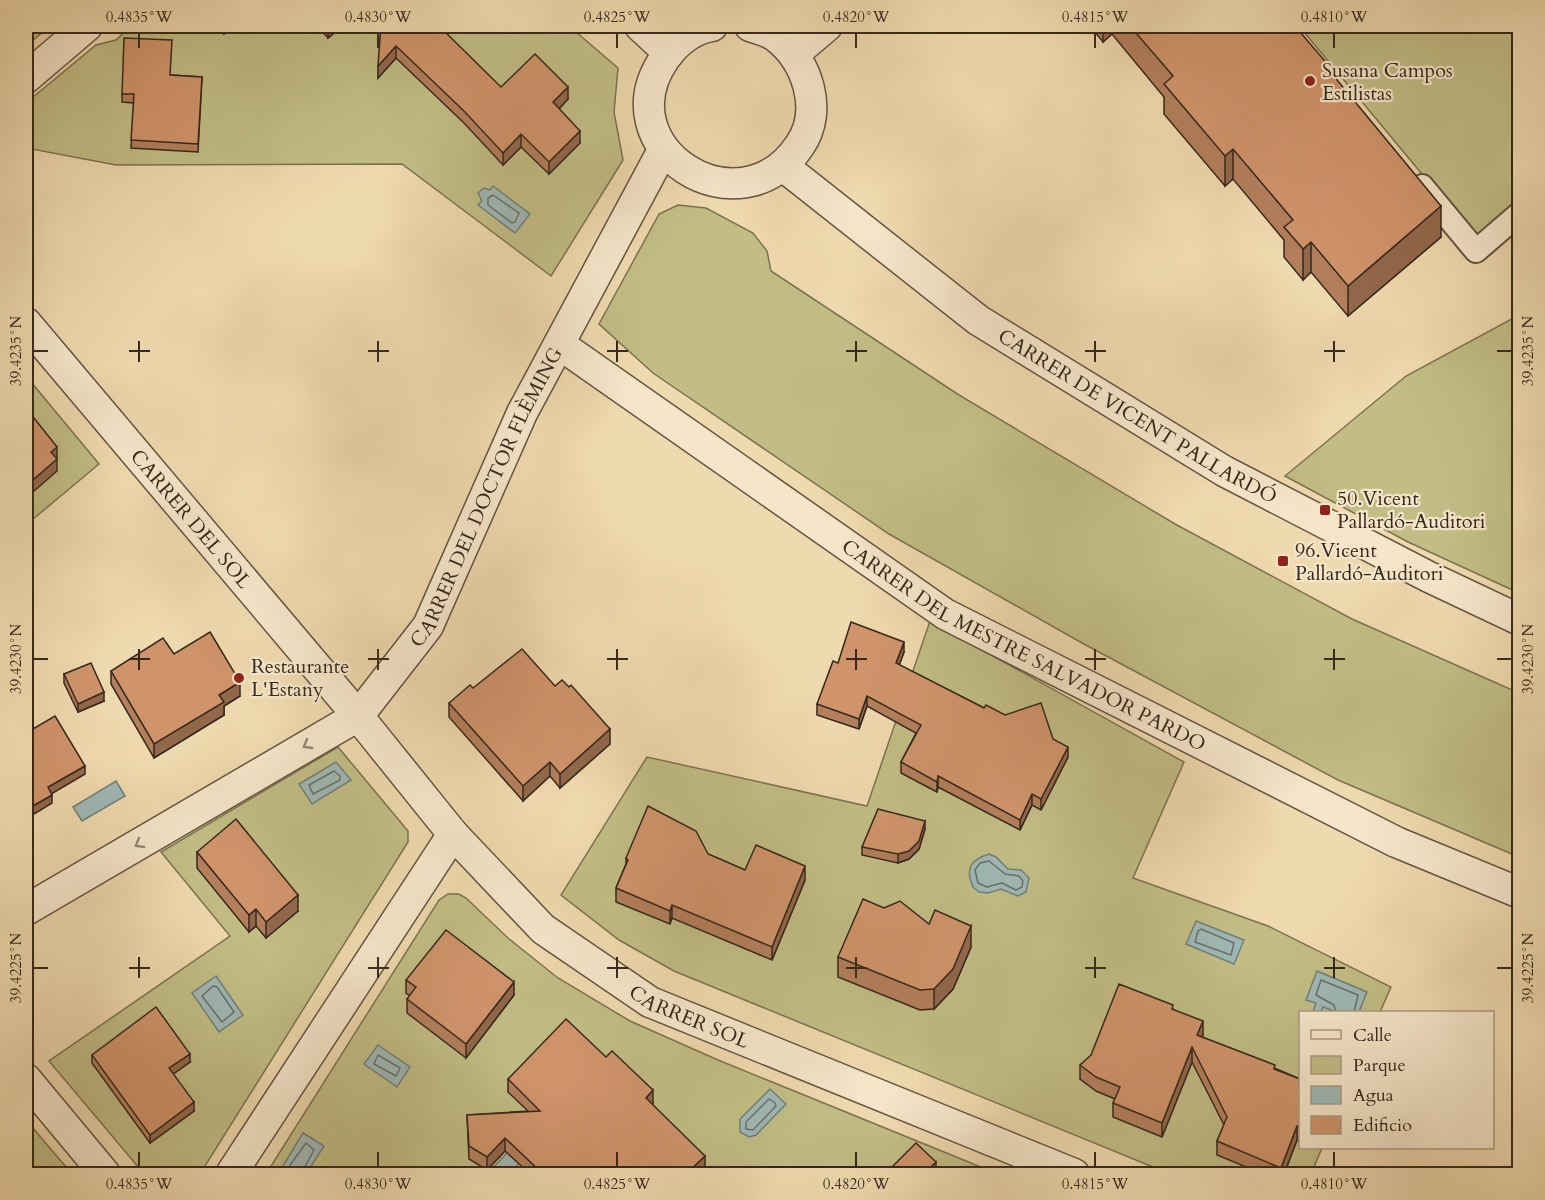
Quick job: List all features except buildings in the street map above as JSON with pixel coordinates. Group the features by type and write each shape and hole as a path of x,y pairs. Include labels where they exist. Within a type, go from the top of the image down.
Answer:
{"street":[{"path":"26,78 87,26"},
{"path":"639,26 669,53"},
{"path":"712,26 703,27 676,44 655,73 649,101 650,116 663,150 675,163 698,178 739,185 766,177 783,166 801,144 811,117 810,88 794,54 773,35 750,26"},
{"path":"794,54 827,26"},
{"name":"CARRER DEL DOCTOR FLÈMING","path":"26,910 358,716 428,626 522,413 663,150"},
{"name":"CARRER DE VICENT PALLARDÓ","path":"783,166 987,326 1224,471 1429,577 1520,620"},
{"path":"1408,170 1476,251 1520,213"},
{"name":"CARRER DEL SOL","path":"26,323 358,716"},
{"name":"CARRER DEL MESTRE SALVADOR PARDO","path":"559,344 945,614 1396,842 1520,893"},
{"name":"CARRER SOL","path":"358,716 453,834 543,929 650,1002 1074,1174"},
{"path":"231,1174 453,834"},
{"path":"26,1079 105,1174"}],"green space":[{"path":"26,26 50,26 26,46"},
{"path":"131,26 569,26 618,68 614,112 623,160 551,276 402,164 116,165 26,148 26,103 96,45 116,40"},
{"path":"1299,26 1519,26 1519,210 1480,244"},
{"path":"678,205 706,208 753,233 767,251 771,271 959,395 1175,524 1352,619 1519,693 1519,857 1338,780 1082,643 889,534 653,373 599,324 659,214"},
{"path":"1519,315 1519,593 1408,542 1285,476 1406,376"},
{"path":"26,376 99,464 26,525"},
{"path":"930,621 1184,762 1133,878 1268,926 1391,987 1380,1011 1299,1011 1299,1149 1322,1149 1311,1174 1170,1174 674,971 619,940 561,895 647,757 867,806"},
{"path":"338,747 408,831 408,842 200,1174 144,1174 49,1061 230,936 161,852"},
{"path":"448,894 459,894 466,898 508,938 558,978 630,1021 718,1060 998,1174 266,1174 439,900"},
{"path":"26,1120 72,1174 26,1174"}],"water":[{"path":"493,186 530,214 515,233 478,205 482,201 478,193 484,188 490,190"},
{"path":"336,762 351,780 312,804 299,784"},
{"path":"116,781 125,796 82,821 73,807"},
{"path":"989,854 996,857 1008,869 1021,870 1029,878 1026,892 1018,896 1001,889 988,893 979,892 973,887 969,875 971,866 977,859"},
{"path":"1196,921 1244,940 1234,964 1186,944"},
{"path":"1317,971 1367,992 1359,1011 1333,1011 1323,1007 1321,1011 1313,1011 1316,1003 1306,1000"},
{"path":"216,976 243,1015 219,1032 192,993"},
{"path":"378,1045 410,1067 397,1087 364,1064"},
{"path":"770,1089 786,1104 756,1135 749,1137 740,1132 740,1119"},
{"path":"303,1133 324,1146 306,1174 290,1174 281,1169"},
{"path":"510,1150 521,1160 514,1170 518,1174 487,1174"}],"place":[{"name":"Susana Campos Estilistas","path":"1310,81"},
{"name":"50.Vicent Pallardó-Auditori","path":"1325,510"},
{"name":"96.Vicent Pallardó-Auditori","path":"1283,561"},
{"name":"Restaurante L'Estany","path":"239,678"}]}
